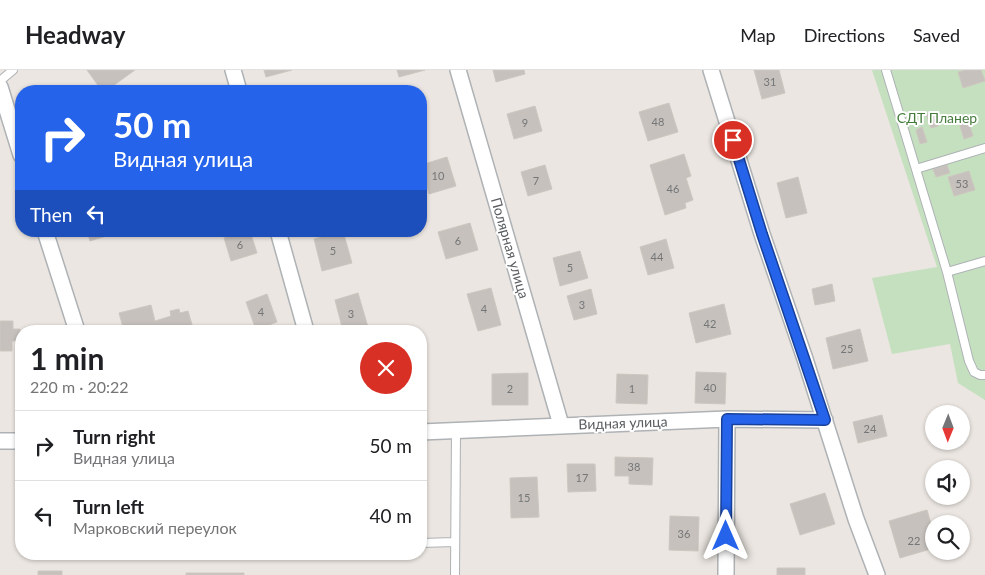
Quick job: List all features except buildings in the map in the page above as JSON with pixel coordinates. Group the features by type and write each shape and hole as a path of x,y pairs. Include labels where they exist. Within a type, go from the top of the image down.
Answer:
{"street":[{"path":"233,70 237,85"},
{"name":"Полярная улица","path":"458,70 561,425"},
{"path":"711,70 762,234 825,420 856,519 877,575"},
{"path":"0,87 15,134"},
{"path":"47,237 75,325"},
{"path":"280,237 304,325"},
{"path":"726,575 727,419"},
{"name":"Видная улица","path":"427,432 727,419 825,420"},
{"path":"0,441 15,441"}],"lane":[{"path":"0,81 13,70"},
{"path":"886,70 946,272 969,361 974,372 985,375"},
{"path":"916,169 985,148"},
{"path":"946,272 985,260"},
{"path":"455,575 456,431"},
{"path":"427,543 455,542"}],"green space":[{"name":"СДТ Планер","path":"872,70 985,70 985,400 958,383 950,344 892,354 872,278 937,267"}],"route":[{"path":"726,536 727,419 825,420 762,234 733,140"}]}
